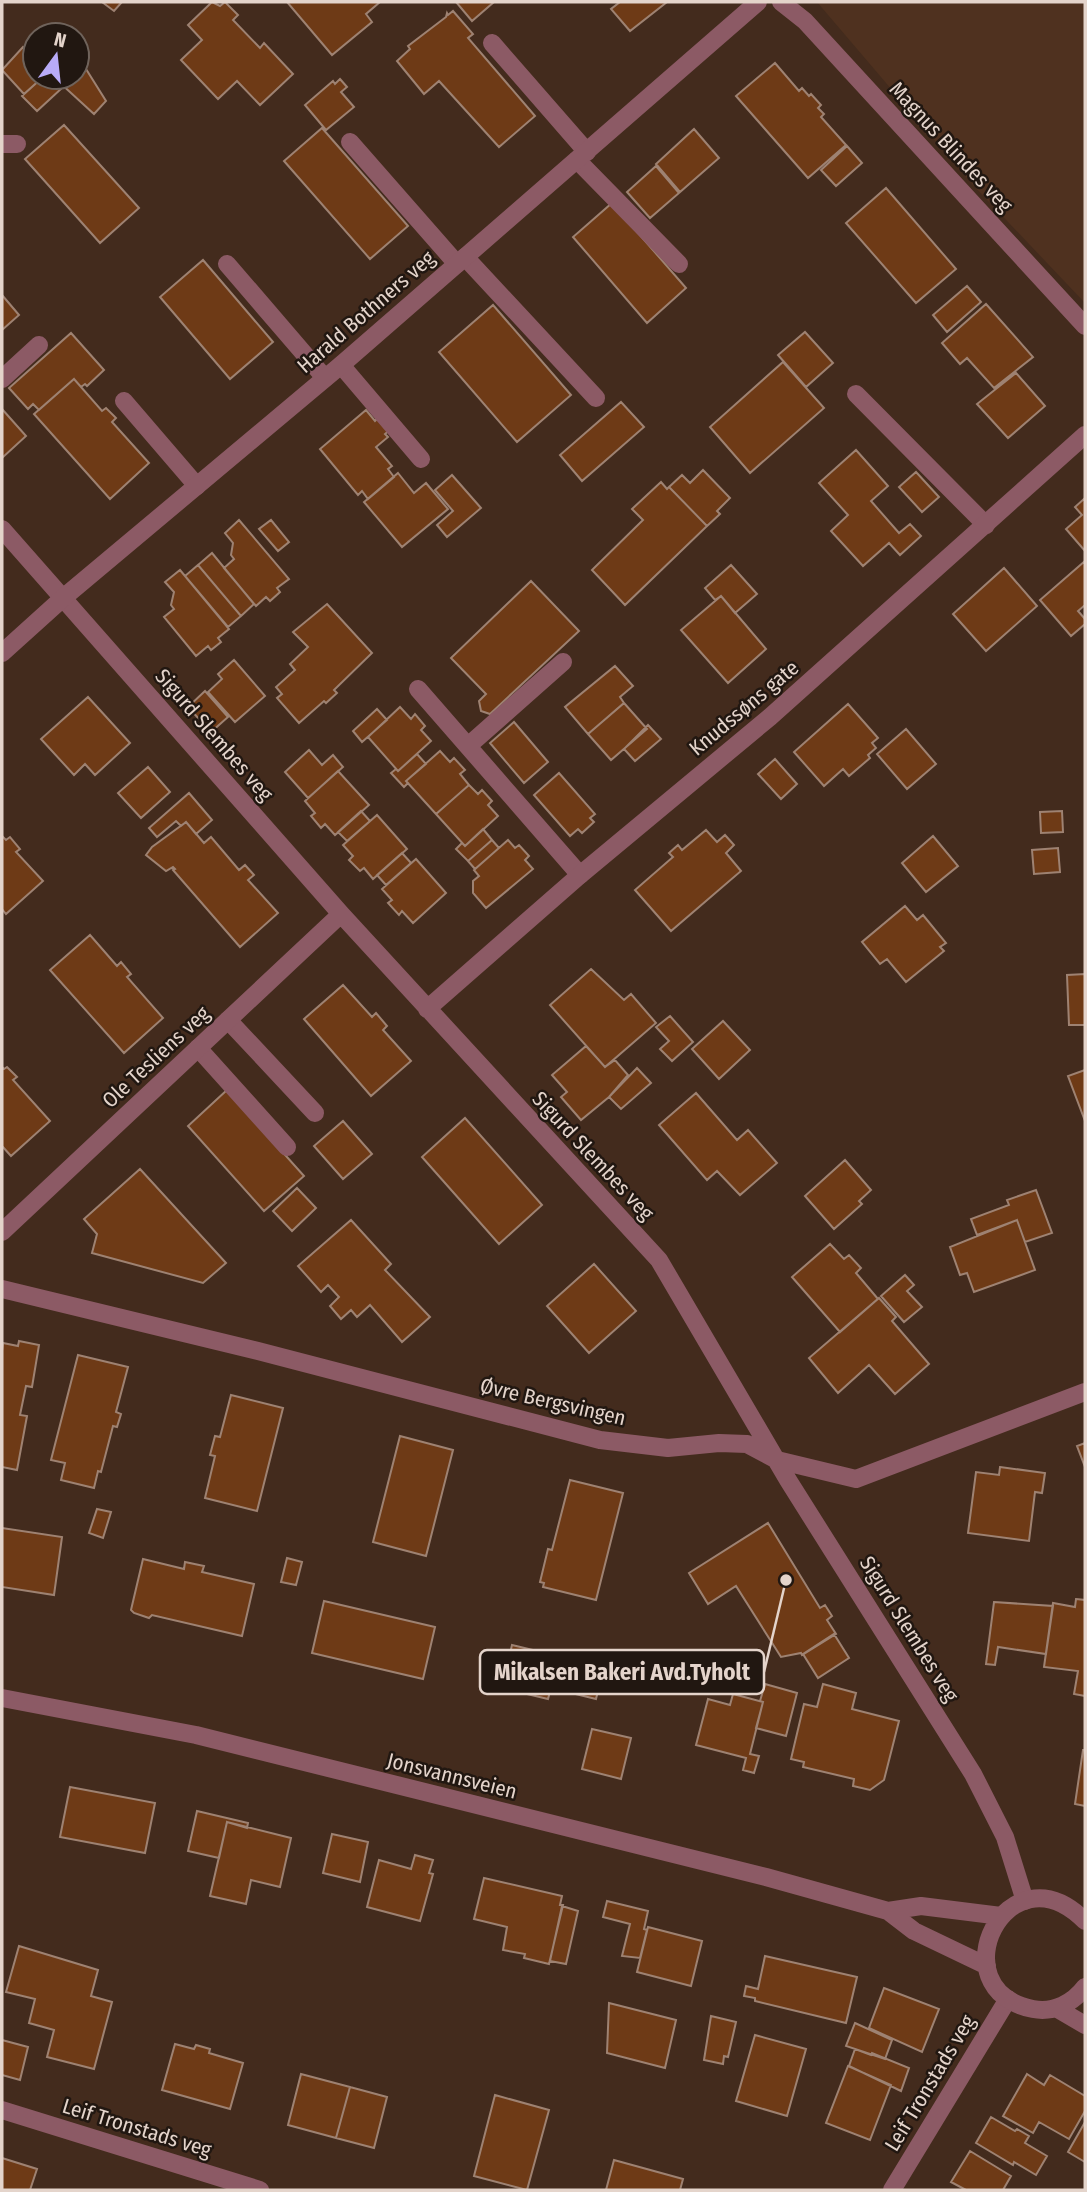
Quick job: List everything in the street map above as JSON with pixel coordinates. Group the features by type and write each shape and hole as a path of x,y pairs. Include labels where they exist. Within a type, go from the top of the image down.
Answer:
{"street":[{"name":"Harald Bothners veg","path":"2,653 63,598 341,365 758,2"},
{"name":"Magnus Blindes veg","path":"781,2 805,21 1085,326"},
{"path":"492,43 582,156 679,264"},
{"path":"350,142 461,261 596,398"},
{"path":"227,264 325,378"},
{"path":"2,379 39,345"},
{"path":"341,365 421,459"},
{"path":"856,394 986,525"},
{"path":"124,401 197,486"},
{"name":"Knudssøns gate","path":"427,1009 580,875 771,717 1085,435"},
{"name":"Sigurd Slembes veg","path":"2,529 341,914 659,1260 776,1460 973,1774 1005,1837 1025,1902"},
{"path":"468,746 563,662"},
{"path":"418,689 580,875"},
{"name":"Ole Tesliens veg","path":"2,1232 341,914"},
{"path":"228,1020 315,1112"},
{"path":"198,1048 287,1147"},
{"name":"Øvre Bergsvingen","path":"2,1289 258,1351 600,1440 668,1448 719,1443 747,1444 776,1460 856,1479 1085,1392"},
{"name":"Jonsvannsveien","path":"2,1698 196,1735 766,1877 888,1912 914,1931 987,1966"},
{"path":"1085,1921 1074,1910 1059,1902 1042,1899 1025,1902 1001,1916 986,1944 987,1966 998,1990 1022,2007 1039,2010 1056,2008 1068,2003 1085,1987"},
{"name":"Jonsvannsveien","path":"888,1912 921,1906 1001,1916"},
{"name":"Leif Tronstads veg","path":"892,2190 1008,1999"},
{"path":"1056,2008 1085,2025"},
{"name":"Leif Tronstads veg","path":"2,2110 260,2190"}],"shaded area":[{"path":"817,2 1085,2 1085,303 973,185"}],"building":[{"path":"102,2 122,2 114,11"},
{"path":"212,2 220,6 225,2 238,15 233,20 260,48 264,43 293,74 260,105 237,81 218,99 181,60 202,40 188,25"},
{"path":"287,2 380,2 366,14 372,22 332,55"},
{"path":"456,2 494,2 472,21"},
{"path":"620,2 667,2 630,31 611,9"},
{"path":"453,11 473,34 468,38 535,116 499,147 439,81 424,94 397,61 410,49 408,46 446,17 447,13 448,15"},
{"path":"21,49 21,91 2,70"},
{"path":"775,63 799,91 802,88 821,105 818,108 824,114 821,117 846,145 808,178 736,96"},
{"path":"91,77 106,101 94,114 69,91 91,91"},
{"path":"340,79 347,87 341,92 354,107 326,130 305,105 333,81 335,84"},
{"path":"28,91 59,91 37,111 22,96"},
{"path":"64,125 139,208 100,243 25,159"},
{"path":"322,128 408,226 370,259 284,161"},
{"path":"694,129 719,158 680,192 656,164"},
{"path":"847,146 862,163 836,186 821,170"},
{"path":"656,166 679,193 650,218 627,192"},
{"path":"886,188 956,269 916,303 846,223"},
{"path":"612,203 686,288 647,323 573,237"},
{"path":"203,260 273,342 230,379 160,297"},
{"path":"967,286 981,302 947,332 933,315"},
{"path":"2,295 19,315 2,330"},
{"path":"986,304 1033,357 994,388 967,358 960,364 942,343"},
{"path":"493,305 571,395 517,442 439,352"},
{"path":"805,332 833,363 806,387 778,355"},
{"path":"71,333 104,370 87,386 85,384 81,387 74,379 39,410 33,404 28,409 9,388"},
{"path":"783,362 824,408 750,473 710,427"},
{"path":"1016,373 1045,406 1008,438 977,404"},
{"path":"74,379 102,411 106,408 116,418 112,422 149,463 110,499 34,414"},
{"path":"621,402 644,427 582,481 560,455"},
{"path":"2,409 26,436 2,458"},
{"path":"366,410 375,421 380,416 391,429 385,434 388,437 376,447 392,466 388,469 394,477 368,499 362,491 358,495 320,449"},
{"path":"856,450 888,486 871,501 899,533 910,524 921,536 900,555 889,543 863,566 831,531 848,515 819,483"},
{"path":"703,470 730,498 717,511 720,514 707,526 669,487 682,475 690,483"},
{"path":"916,472 939,497 922,512 899,487"},
{"path":"398,473 414,493 426,483 448,509 402,547 364,502"},
{"path":"452,475 481,508 447,537 437,525 453,511 435,490"},
{"path":"661,482 707,526 625,605 592,570 643,520 632,509"},
{"path":"1085,498 1085,551 1066,529 1082,515 1075,507"},
{"path":"239,520 289,579 277,588 280,592 270,601 266,597 256,606 224,568 234,559 231,555 233,543 225,533"},
{"path":"271,520 289,542 278,551 259,529"},
{"path":"212,553 254,604 241,616 198,565"},
{"path":"1085,561 1085,605 1078,611 1085,619 1085,624 1071,636 1040,600"},
{"path":"198,565 241,616 228,627 185,576"},
{"path":"731,565 757,594 735,613 721,596 715,600 705,588"},
{"path":"1004,568 1037,606 986,651 953,614"},
{"path":"180,570 229,629 218,638 221,642 211,650 208,646 196,656 164,617 174,609 171,605 174,592 165,582"},
{"path":"531,581 579,631 490,714 481,711 479,701 486,694 451,658"},
{"path":"721,596 766,649 728,683 681,630"},
{"path":"327,604 372,653 334,690 337,693 299,723 277,698 282,694 276,687 295,670 290,664 308,647 293,632"},
{"path":"234,660 265,696 235,722 208,692 222,679 218,674"},
{"path":"615,666 633,686 620,697 624,703 588,734 565,707"},
{"path":"205,691 228,717 211,732 188,707"},
{"path":"88,697 130,743 95,775 85,764 74,775 41,739"},
{"path":"624,703 647,729 611,760 588,734"},
{"path":"848,704 878,738 872,743 876,748 868,755 870,758 849,776 843,769 824,786 794,752"},
{"path":"400,707 411,719 415,714 425,726 421,730 431,741 398,771 368,737"},
{"path":"377,709 387,720 362,742 353,731"},
{"path":"514,722 548,762 524,783 490,743"},
{"path":"648,725 661,739 635,761 624,749"},
{"path":"906,729 936,764 907,789 877,754"},
{"path":"309,750 322,765 333,755 343,767 308,798 285,772"},
{"path":"440,751 450,762 454,758 465,770 460,774 469,785 436,814 406,781"},
{"path":"417,754 426,764 406,781 408,783 404,787 391,773 396,769 398,771"},
{"path":"775,759 797,784 781,799 758,774"},
{"path":"148,767 170,792 141,818 118,793"},
{"path":"338,771 369,805 335,835 325,824 321,828 311,816 315,813 305,801"},
{"path":"559,773 595,814 590,818 594,822 582,833 578,829 570,836 534,795"},
{"path":"469,785 478,794 482,790 492,801 488,805 498,816 465,846 436,814"},
{"path":"189,793 212,820 196,834 186,822 181,826 176,821 157,837 149,828"},
{"path":"361,811 370,821 347,841 338,832"},
{"path":"1062,811 1063,832 1041,833 1040,812"},
{"path":"377,815 407,849 373,879 364,868 360,871 349,860 353,856 343,845"},
{"path":"186,822 204,843 211,837 239,870 245,865 254,875 248,880 278,913 240,947 173,867 166,871 146,855 152,847"},
{"path":"483,829 492,840 468,861 456,849 462,843 465,846"},
{"path":"706,830 717,842 725,835 734,845 726,853 741,871 671,931 635,890 673,857 669,853 678,845 682,850"},
{"path":"2,836 6,840 10,837 20,849 16,852 43,881 6,914 2,909"},
{"path":"933,836 958,866 926,892 902,863"},
{"path":"492,840 499,848 475,869 468,861"},
{"path":"508,840 515,848 519,845 529,856 525,860 533,869 486,908 473,893 473,881 479,876 474,870"},
{"path":"1058,848 1060,872 1034,874 1032,850"},
{"path":"402,853 411,863 386,885 377,875"},
{"path":"416,859 446,893 413,923 402,911 399,915 388,903 392,900 382,889"},
{"path":"905,906 917,920 923,915 946,943 940,947 944,951 906,982 887,959 880,964 862,942"},
{"path":"90,935 117,966 121,962 131,974 127,977 163,1018 124,1053 50,970"},
{"path":"591,969 624,1000 631,994 656,1023 605,1067 550,1005"},
{"path":"1085,974 1085,1025 1069,1025 1067,975"},
{"path":"343,985 372,1017 376,1013 387,1026 383,1030 411,1061 371,1096 304,1019"},
{"path":"670,1016 693,1042 672,1061 660,1049 669,1041 656,1027"},
{"path":"723,1021 750,1050 719,1079 692,1049"},
{"path":"586,1046 605,1067 615,1060 628,1075 609,1097 581,1120 561,1097 567,1092 552,1075"},
{"path":"2,1067 7,1067 17,1077 13,1080 50,1121 11,1156 2,1146"},
{"path":"637,1068 651,1083 621,1109 609,1097"},
{"path":"1085,1070 1085,1121 1068,1076"},
{"path":"227,1090 304,1176 264,1211 188,1126"},
{"path":"696,1093 737,1140 748,1130 777,1163 740,1195 717,1171 707,1180 659,1125"},
{"path":"465,1118 542,1205 499,1244 422,1157"},
{"path":"343,1121 372,1154 343,1179 314,1146"},
{"path":"845,1160 871,1190 859,1201 862,1204 834,1229 805,1196"},
{"path":"140,1169 226,1263 203,1283 92,1253 97,1234 84,1219"},
{"path":"297,1188 316,1208 292,1231 273,1211"},
{"path":"1036,1190 1052,1233 1025,1242 1017,1220 977,1235 971,1219 1009,1205 1007,1200"},
{"path":"351,1220 391,1264 385,1270 430,1317 402,1342 370,1305 357,1317 351,1310 341,1319 330,1306 339,1297 328,1285 321,1292 298,1266"},
{"path":"1017,1220 1035,1270 974,1292 967,1273 960,1275 950,1247"},
{"path":"830,1244 844,1259 849,1255 861,1268 856,1273 878,1299 840,1332 792,1277"},
{"path":"594,1264 636,1311 589,1353 547,1306"},
{"path":"905,1275 914,1285 907,1291 922,1307 904,1322 881,1296"},
{"path":"879,1298 896,1317 892,1321 929,1364 895,1394 869,1365 838,1393 809,1358"},
{"path":"19,1341 39,1345 32,1387 26,1386 20,1415 27,1416 17,1470 2,1467 2,1351 3,1343 18,1346"},
{"path":"78,1355 128,1367 116,1412 121,1414 117,1427 113,1426 94,1488 61,1480 65,1463 51,1460"},
{"path":"231,1395 283,1408 257,1511 205,1498 215,1456 210,1455 215,1436 220,1437"},
{"path":"400,1436 453,1450 426,1556 373,1542"},
{"path":"1085,1443 1085,1467 1077,1446"},
{"path":"1000,1467 1045,1473 1042,1493 1035,1492 1029,1541 968,1533 976,1472 999,1475"},
{"path":"570,1480 623,1493 596,1600 543,1587 544,1583 540,1582 548,1549 552,1550"},
{"path":"97,1509 111,1512 103,1538 89,1533"},
{"path":"768,1523 820,1608 825,1605 832,1616 827,1620 836,1634 802,1655 781,1657 736,1586 708,1604 689,1573"},
{"path":"2,1528 62,1537 54,1595 2,1587"},
{"path":"287,1558 302,1562 296,1585 281,1582"},
{"path":"143,1559 184,1569 185,1562 204,1566 202,1572 254,1584 242,1636 134,1613 131,1610"},
{"path":"1076,1599 1085,1600 1085,1696 1074,1694 1078,1671 1044,1667 1053,1603 1075,1607"},
{"path":"324,1601 435,1627 423,1679 312,1653"},
{"path":"994,1602 1053,1606 1046,1654 998,1647 995,1665 986,1664"},
{"path":"834,1634 849,1658 818,1678 803,1654"},
{"path":"512,1645 604,1667 596,1699 551,1688 548,1699 502,1688"},
{"path":"765,1684 797,1693 786,1736 756,1728"},
{"path":"823,1684 856,1693 852,1709 899,1721 884,1780 870,1790 853,1786 854,1779 803,1767 804,1762 791,1759 804,1704 817,1707"},
{"path":"733,1694 763,1702 750,1754 759,1756 754,1773 743,1770 746,1758 696,1745 708,1699 730,1705"},
{"path":"592,1729 631,1738 621,1779 582,1769"},
{"path":"1085,1750 1085,1806 1075,1804"},
{"path":"70,1787 155,1803 145,1853 60,1837"},
{"path":"197,1811 248,1823 247,1828 227,1822 219,1858 188,1851"},
{"path":"227,1822 291,1838 280,1887 251,1880 246,1904 210,1896"},
{"path":"332,1834 368,1842 360,1882 323,1873"},
{"path":"415,1855 433,1860 429,1873 433,1874 420,1921 367,1907 379,1860 411,1869"},
{"path":"484,1878 562,1896 560,1905 563,1905 549,1964 524,1958 525,1954 503,1950 507,1927 474,1919"},
{"path":"607,1901 648,1911 644,1929 647,1930 640,1958 622,1956 630,1924 603,1917"},
{"path":"562,1906 578,1911 566,1964 550,1961"},
{"path":"648,1927 702,1941 691,1986 637,1972"},
{"path":"19,1946 98,1970 91,1996 112,2002 94,2069 47,2057 54,2030 29,2023 35,1999 6,1992"},
{"path":"765,1956 857,1977 846,2023 744,1996 746,1986 758,1989"},
{"path":"884,1988 939,2009 922,2052 869,2028"},
{"path":"609,2003 676,2020 665,2068 607,2053"},
{"path":"711,2016 736,2022 728,2057 724,2056 723,2064 704,2060"},
{"path":"855,2023 892,2040 885,2059 846,2046"},
{"path":"755,2035 806,2049 787,2116 736,2101"},
{"path":"2,2040 28,2047 20,2080 2,2075"},
{"path":"175,2044 194,2049 196,2045 210,2049 209,2053 243,2063 230,2109 162,2090"},
{"path":"855,2049 909,2068 901,2091 849,2066"},
{"path":"848,2066 891,2085 870,2140 826,2123"},
{"path":"301,2074 350,2087 336,2138 288,2125"},
{"path":"1027,2074 1044,2085 1050,2075 1085,2096 1085,2111 1069,2139 1039,2122 1033,2133 1003,2116"},
{"path":"350,2087 387,2097 374,2148 336,2138"},
{"path":"495,2095 549,2110 527,2190 474,2176"},
{"path":"991,2117 1029,2136 1025,2143 1047,2156 1036,2175 976,2143"},
{"path":"1085,2122 1085,2162 1068,2152"},
{"path":"970,2151 1011,2176 1003,2190 966,2190 951,2182"},
{"path":"2,2158 37,2169 30,2190 2,2190"},
{"path":"614,2160 683,2179 680,2190 606,2190"}],"place":[{"name":"Mikalsen Bakeri Avd.Tyholt","path":"786,1580"}]}
